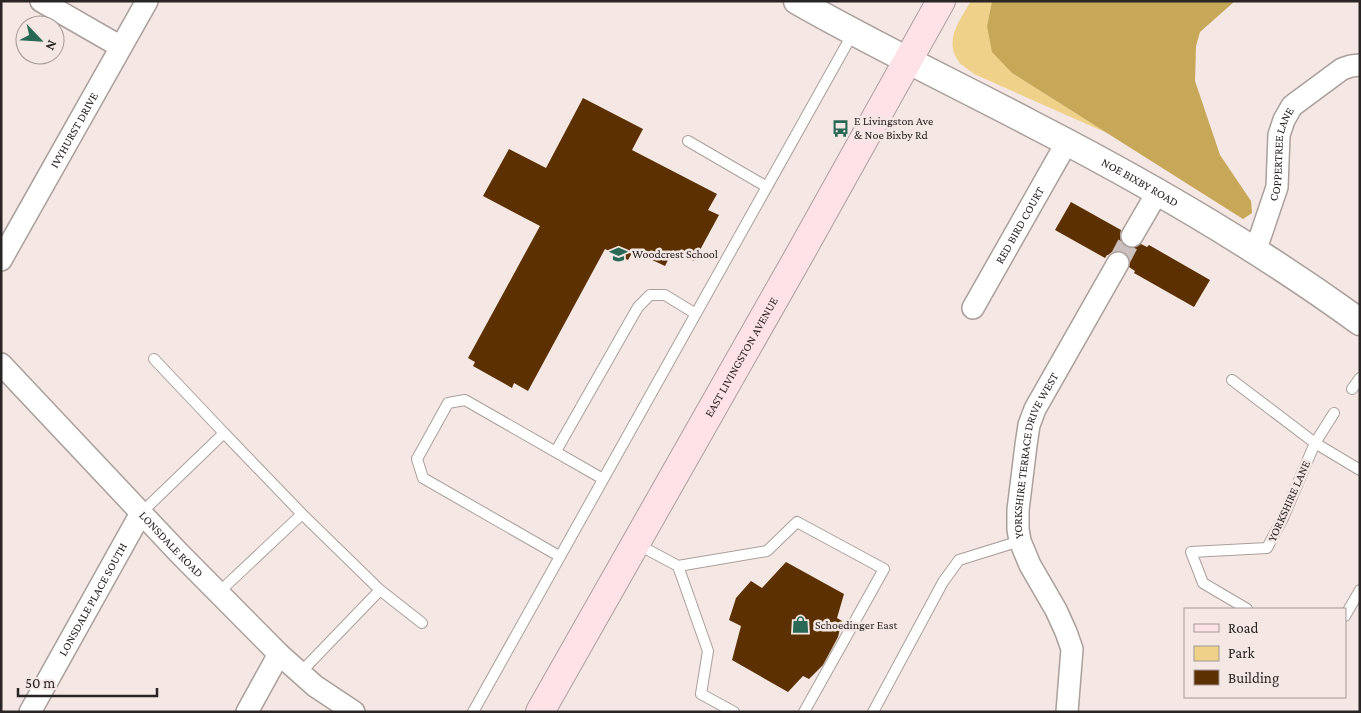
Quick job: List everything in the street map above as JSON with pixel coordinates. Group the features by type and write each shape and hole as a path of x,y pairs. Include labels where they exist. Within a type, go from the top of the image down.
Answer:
{"main road":[{"name":"EAST LIVINGSTON AVENUE","path":"540,712 941,1"}],"street":[{"path":"41,1 121,48"},
{"name":"IVYHURST DRIVE","path":"1,260 147,1"},
{"name":"NOE BIXBY ROAD","path":"797,1 853,33 1067,142 1157,193 1322,294 1360,322"},
{"name":"COPPERTREE LANE","path":"1255,252 1276,187 1279,135 1284,120 1292,106 1342,69 1360,65"},
{"name":"RED BIRD COURT","path":"973,308 1067,142"},
{"path":"1132,236 1157,193"},
{"name":"YORKSHIRE TERRACE DRIVE WEST","path":"1066,712 1072,649 1063,625 1030,566 1020,541 1018,510 1029,424 1035,409 1118,263"},
{"name":"LONSDALE ROAD","path":"1,364 141,513 279,654 315,686 354,712"},
{"name":"LONSDALE PLACE SOUTH","path":"30,712 141,513"},
{"path":"247,712 279,654"}],"lane":[{"path":"473,712 853,33"},
{"path":"688,141 767,187"},
{"path":"556,451 638,307 650,295 665,295 696,314"},
{"path":"154,359 302,514 380,590 422,622"},
{"path":"1352,389 1360,378"},
{"path":"1232,380 1315,443 1360,470"},
{"path":"559,556 423,478 417,460 448,403 465,400 603,479"},
{"name":"YORKSHIRE LANE","path":"1245,608 1203,583 1190,552 1268,548 1315,443 1334,413"},
{"path":"141,513 224,433"},
{"path":"218,593 302,514"},
{"path":"635,543 678,566 767,551 797,522 884,568 804,712"},
{"path":"873,712 943,582 959,560 1020,541"},
{"path":"678,566 708,651 701,694 734,712"},
{"path":"300,673 380,590"},
{"path":"1346,614 1360,590"}],"green space":[{"path":"971,1 992,1 987,26 1012,73 1107,133 974,74 960,64 954,54 953,38 958,23"}],"shaded area":[{"path":"992,1 1235,1 1200,32 1196,46 1195,81 1220,155 1251,201 1252,213 1243,219 1012,73 992,52 987,26"}],"building":[{"path":"583,98 643,129 632,150 717,194 708,210 719,215 694,261 673,250 665,266 633,251 628,260 605,249 528,391 514,383 512,388 473,366 475,362 468,358 540,226 483,196 509,149 546,168"},
{"path":"1071,202 1121,230 1121,242 1126,247 1132,248 1141,244 1147,247 1149,245 1210,280 1194,307 1134,273 1135,271 1129,267 1129,257 1124,252 1112,252 1105,258 1055,230"},
{"path":"786,562 844,594 837,618 842,621 838,637 823,665 809,679 803,676 788,692 732,660 741,626 729,620 736,598 751,581 762,588"}],"tunnel":[{"path":"1118,263 1132,236"}],"place":[{"name":"E Livingston Ave & Noe Bixby Rd","path":"840,128"},
{"name":"Woodcrest School","path":"618,254"},
{"name":"Schoedinger East","path":"801,625"}]}
